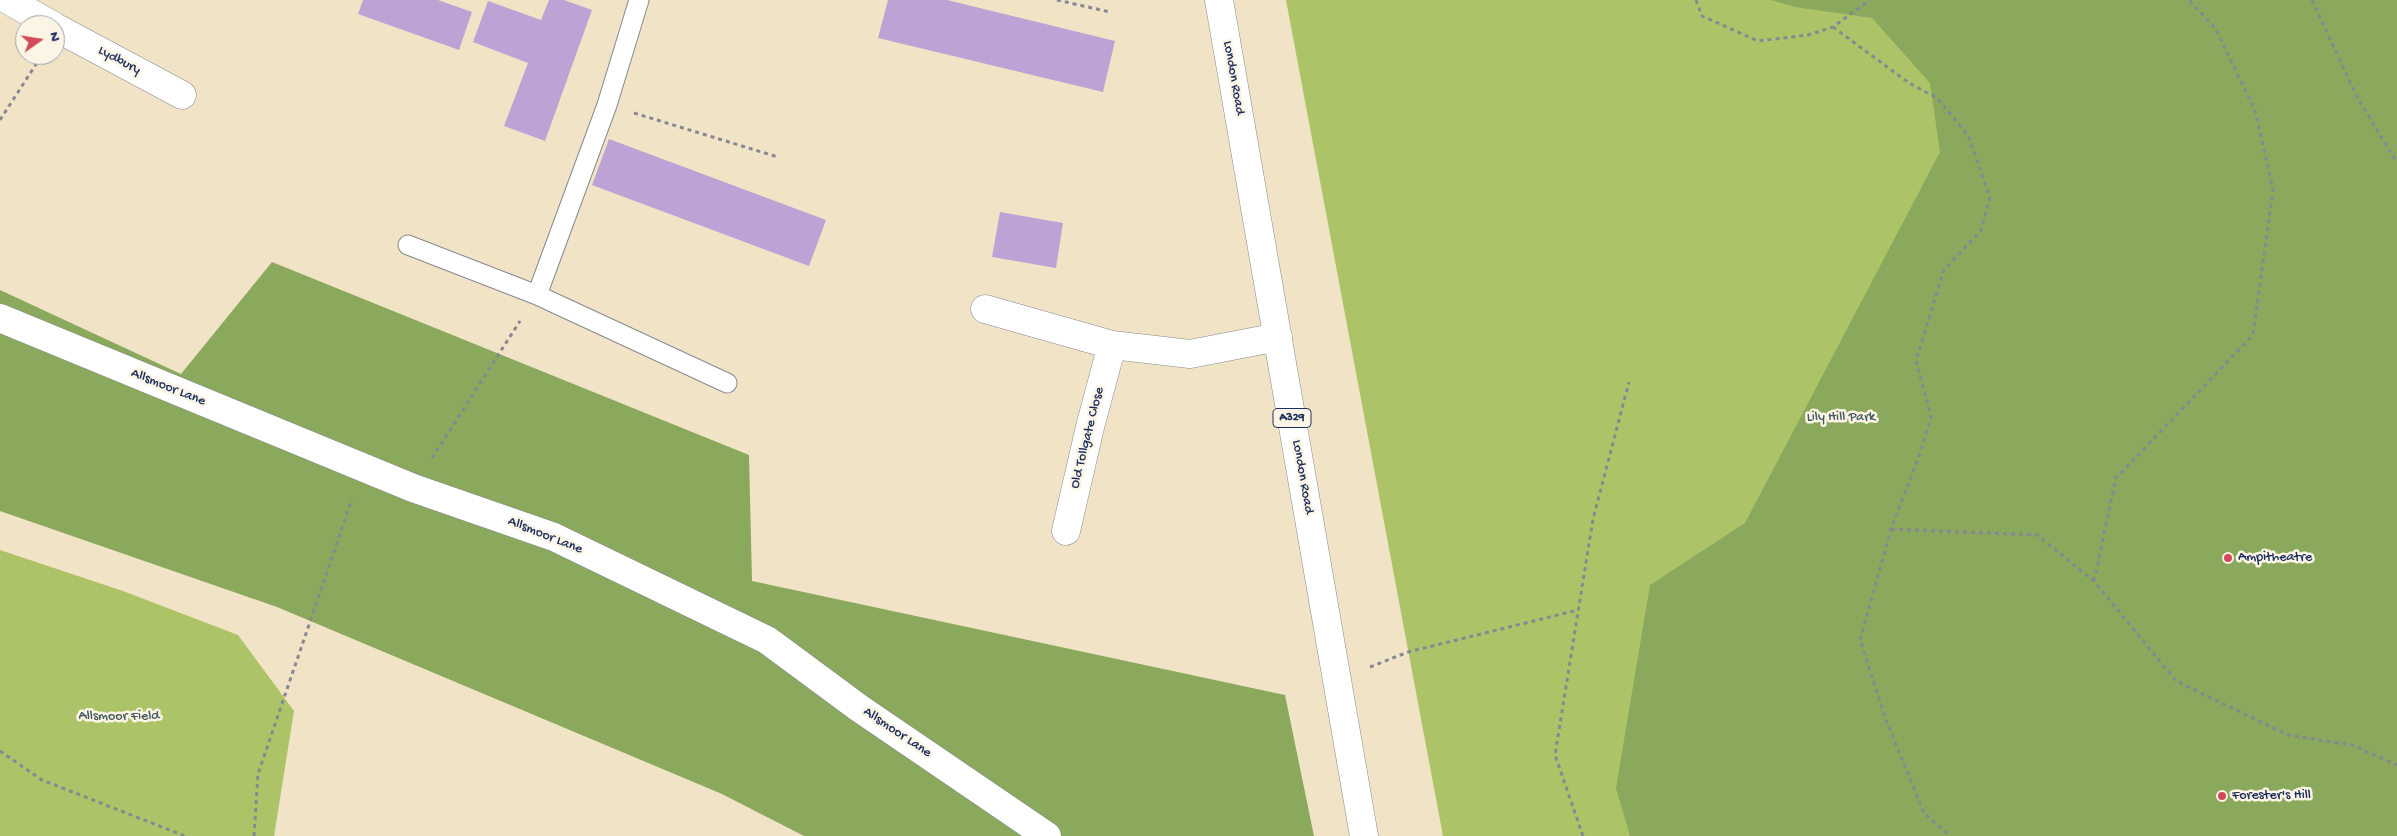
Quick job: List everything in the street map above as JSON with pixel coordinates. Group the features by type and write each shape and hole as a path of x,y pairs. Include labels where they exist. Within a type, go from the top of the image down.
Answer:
{"street":[{"name":"Lydbury","path":"8,0 35,15"},
{"name":"London Road","path":"1219,0 1364,836"},
{"name":"Lydbury","path":"65,32 182,95"},
{"path":"985,309 1112,345 1190,354 1278,337"},
{"name":"Allsmoor Lane","path":"0,318 413,488 554,537 767,640 859,708 1047,836"},
{"name":"Old Tollgate Close","path":"1066,531 1090,426 1112,345"}],"lane":[{"path":"537,295 607,105 639,0"},
{"path":"408,245 537,295 727,383"}],"path":[{"path":"1057,0 1110,12"},
{"path":"1696,0 1702,16 1758,41 1808,35 1833,27 1870,0"},
{"path":"2094,581 2116,478 2253,335 2273,190 2255,110 2215,28 2189,0"},
{"path":"2312,0 2358,98 2397,163"},
{"path":"1833,27 1909,83 1937,98 1968,135 1990,198 1981,230 1944,270 1916,360 1931,417 1918,460 1891,529 1860,640 1886,720 1924,813 1950,836"},
{"path":"0,120 36,65"},
{"path":"607,105 778,157"},
{"path":"413,488 537,295"},
{"path":"1583,836 1554,755 1593,519 1629,382"},
{"path":"254,836 258,774 362,467"},
{"path":"1891,529 2037,535 2094,581 2176,681 2288,735 2352,745 2397,766"},
{"path":"1364,669 1408,652 1578,610"},
{"path":"0,751 42,780 185,836"}],"green space":[{"name":"Lily Hill Park","path":"1286,0 2397,0 2397,836 1443,836"},
{"path":"1771,0 2397,0 2397,836 1630,836 1616,788 1650,585 1745,523 1940,152 1930,83 1872,18 1795,7"},
{"path":"272,262 749,455 752,581 1285,695 1314,836 804,836 722,794 277,607 0,511 0,290 181,374"},
{"name":"Allsmoor Field","path":"0,550 123,591 238,635 294,711 274,836 0,836"}],"building":[{"path":"363,0 438,0 472,12 459,50 358,14"},
{"path":"549,0 564,0 592,10 545,141 504,126 528,63 473,42 488,1 541,20"},
{"path":"888,0 947,0 1115,41 1103,92 878,38"},
{"path":"609,139 826,220 809,266 592,185"},
{"path":"1000,212 1063,223 1056,268 992,257"}],"place":[{"name":"Ampitheatre","path":"2228,558"},
{"name":"Forester's Hill","path":"2222,796"}]}
